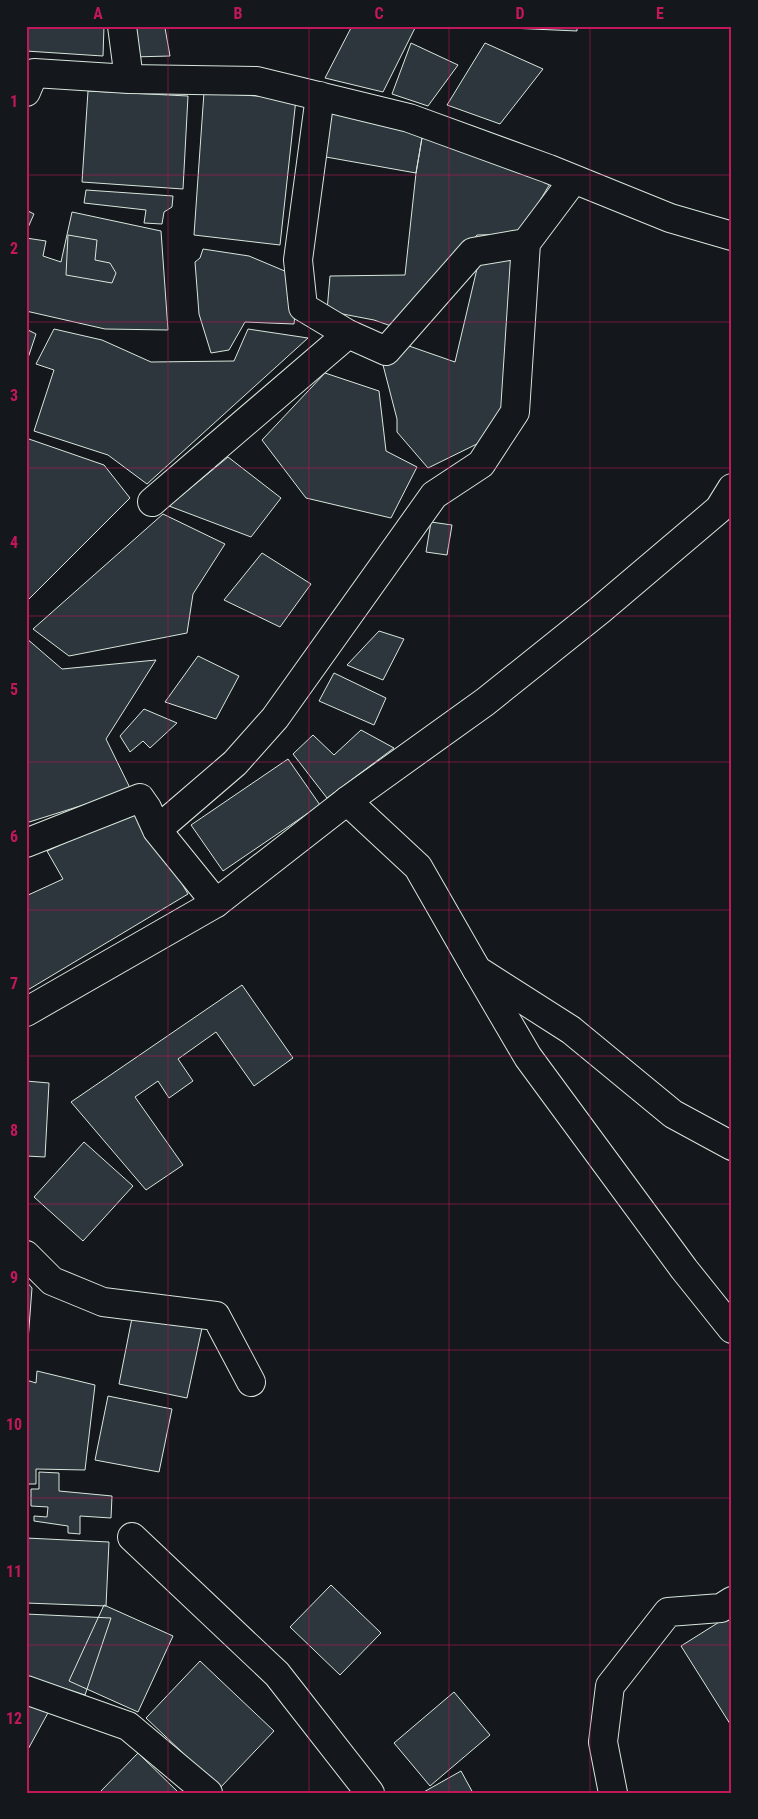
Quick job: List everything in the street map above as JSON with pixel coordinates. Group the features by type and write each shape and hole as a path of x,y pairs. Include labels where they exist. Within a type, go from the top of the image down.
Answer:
{"street":[{"path":"122,26 129,79"},
{"path":"26,92 34,73 129,79 257,81 409,118 574,179 670,218 732,236"},
{"path":"320,96 298,260 303,307 348,334 386,351 474,252 526,243"},
{"path":"157,830 235,763 275,718 434,495 481,464 510,420 515,412 526,243 574,179"},
{"path":"152,502 348,334"},
{"path":"26,1012 216,903 347,801 485,702 600,610 719,510 732,488"},
{"path":"26,843 140,798 157,830 216,903"},
{"path":"347,801 418,867 528,1057 684,1269 732,1328"},
{"path":"477,970 571,1030 673,1114 732,1146"},
{"path":"26,1255 52,1281 103,1302 216,1316 251,1382"},
{"path":"132,1538 278,1674 370,1793"},
{"path":"613,1793 603,1742 610,1686 668,1612 721,1608 732,1601"},
{"path":"26,1690 128,1726 208,1793"}],"building":[{"path":"26,26 104,26 103,56 26,51"},
{"path":"133,26 165,28 170,56 132,57"},
{"path":"352,26 416,26 383,92 325,78"},
{"path":"511,26 577,26 577,31 510,28"},
{"path":"411,43 458,65 428,106 392,94"},
{"path":"485,43 543,69 500,124 447,105"},
{"path":"88,91 188,96 183,189 82,182"},
{"path":"204,92 296,99 280,245 194,235"},
{"path":"331,108 423,132 416,173 326,157"},
{"path":"423,132 554,177 520,234 477,235 408,306 394,327 374,320 327,311 330,276 405,275 416,173"},
{"path":"86,190 173,196 172,207 164,212 162,224 144,223 146,210 84,203"},
{"path":"26,210 34,214 26,232"},
{"path":"72,212 161,231 168,330 105,329 26,311 26,238 46,241 43,256 61,262"},
{"path":"68,235 97,240 95,260 110,263 116,273 112,283 66,275"},
{"path":"203,249 249,256 299,277 294,324 245,322 229,350 211,353 199,314 195,262 200,258"},
{"path":"526,252 510,379 501,412 483,441 428,468 397,432 397,419 383,365 409,346 455,362 480,256"},
{"path":"26,329 36,334 26,364"},
{"path":"54,329 102,340 151,362 234,361 248,329 308,338 147,484 108,455 34,431 54,370 36,364"},
{"path":"325,373 379,391 386,451 417,467 391,518 306,498 262,440"},
{"path":"26,438 104,465 130,498 26,602"},
{"path":"228,457 281,498 251,537 169,506"},
{"path":"163,514 225,544 193,594 187,633 69,656 33,629"},
{"path":"431,522 452,525 447,555 426,552"},
{"path":"262,553 311,584 280,627 224,600"},
{"path":"379,631 404,639 383,680 347,665"},
{"path":"26,638 62,669 156,660 106,739 131,790 26,823"},
{"path":"198,656 239,676 216,719 165,702"},
{"path":"334,673 386,698 374,725 319,701"},
{"path":"144,709 177,723 150,748 143,741 130,752 120,736"},
{"path":"361,730 394,748 327,798 293,754 313,735 334,755"},
{"path":"288,759 320,805 223,871 191,825"},
{"path":"138,810 188,894 26,991 26,896 63,879 47,851"},
{"path":"242,985 293,1058 254,1086 216,1032 178,1059 193,1081 169,1098 158,1081 135,1097 183,1165 146,1190 71,1102"},
{"path":"26,1081 49,1083 45,1157 26,1156"},
{"path":"84,1142 133,1186 83,1241 34,1197"},
{"path":"26,1281 32,1288 27,1354 26,1353"},
{"path":"133,1313 202,1328 187,1398 119,1384"},
{"path":"37,1371 95,1385 85,1470 36,1469 36,1484 26,1484 26,1380 36,1383"},
{"path":"108,1396 172,1409 159,1472 95,1460"},
{"path":"39,1472 59,1473 59,1491 112,1496 111,1518 80,1516 80,1534 68,1533 68,1526 34,1521 34,1516 47,1517 48,1507 31,1506 31,1489 39,1489"},
{"path":"26,1538 109,1542 106,1606 26,1603"},
{"path":"331,1585 381,1633 340,1675 290,1627"},
{"path":"104,1605 173,1636 138,1712 69,1681"},
{"path":"26,1614 111,1618 85,1695 26,1676"},
{"path":"732,1614 732,1727 681,1646"},
{"path":"200,1661 274,1731 220,1788 146,1718"},
{"path":"454,1692 490,1735 430,1786 394,1743"},
{"path":"26,1702 49,1711 26,1753"},
{"path":"138,1753 179,1793 99,1793"},
{"path":"461,1771 473,1793 422,1793"}]}
